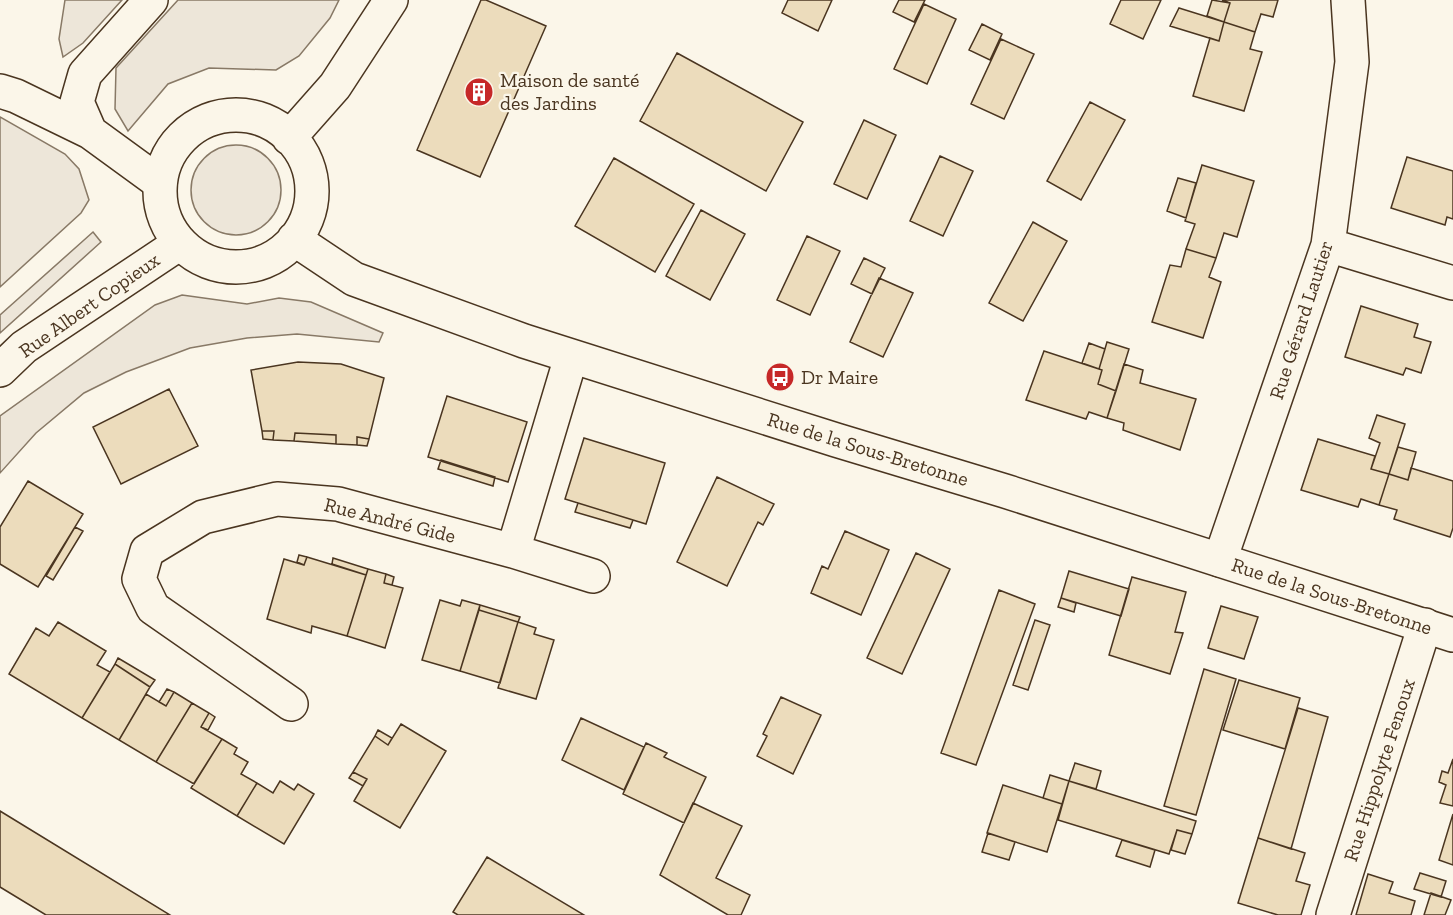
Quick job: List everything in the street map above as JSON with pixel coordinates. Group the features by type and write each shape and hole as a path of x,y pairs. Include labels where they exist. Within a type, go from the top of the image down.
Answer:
{"street":[{"path":"90,132 77,102 86,74 151,0"},
{"path":"289,138 335,86 391,0"},
{"name":"Rue Gérard Lautier","path":"1220,560 1328,245 1352,62 1348,0"},
{"path":"0,91 16,96 90,132 160,183"},
{"path":"245,115 283,131 289,138 307,164 311,183 311,203 305,223 294,239 279,254 259,263 238,267 216,265 197,256 180,243 167,225 161,204 160,183 166,159 180,140 199,124 221,116 245,115"},
{"name":"Rue de la Sous-Bretonne","path":"294,239 354,279 571,357 1005,491 1439,630"},
{"name":"Rue Albert Copieux","path":"0,370 24,346 180,243"},
{"path":"1328,245 1453,283"},
{"path":"513,551 571,357"},
{"name":"Rue André Gide","path":"291,704 153,608 139,579 147,551 203,517 277,499 338,504 513,551 592,576"},
{"name":"Rue Hippolyte Fenoux","path":"1333,915 1439,630"}],"shaded area":[{"path":"65,0 122,0 83,43 63,57 59,39"},
{"path":"178,0 339,0 330,18 299,56 276,70 209,68 168,84 128,131 115,109 116,68"},
{"path":"0,117 65,154 79,169 89,200 81,213 0,287"},
{"path":"236,145 253,148 268,158 278,173 281,190 278,207 268,222 253,232 236,235 219,232 204,222 194,207 191,190 194,173 204,158 219,148"},
{"path":"93,232 101,242 0,333 0,315"},
{"path":"182,295 247,304 279,298 311,302 383,333 379,342 297,334 247,338 190,348 126,372 84,393 36,433 0,473 0,416 155,305"}],"building":[{"name":"Maison de santé des Jardins","path":"481,0 486,0 546,26 480,177 417,150"},
{"path":"788,0 832,0 818,31 782,13"},
{"path":"899,0 925,0 914,22 893,12"},
{"path":"1121,0 1161,0 1143,39 1110,24"},
{"path":"1212,0 1230,3 1224,22 1207,16"},
{"path":"1222,0 1278,0 1273,17 1261,14 1255,32 1224,22 1230,3"},
{"path":"924,4 956,19 927,84 894,69"},
{"path":"1179,8 1224,22 1219,41 1170,26"},
{"path":"1224,22 1255,32 1250,49 1262,52 1244,111 1193,96 1210,38 1219,41"},
{"path":"982,24 1002,34 990,60 969,50"},
{"path":"1001,39 1034,54 1004,119 971,104"},
{"path":"677,53 803,122 766,191 640,121"},
{"path":"1090,102 1125,120 1081,200 1047,181"},
{"path":"864,120 896,135 867,199 834,184"},
{"path":"940,156 973,171 943,236 910,221"},
{"path":"1407,157 1453,171 1453,219 1447,217 1445,225 1391,208"},
{"path":"614,158 694,204 655,272 575,226"},
{"path":"1202,165 1254,181 1237,237 1224,233 1216,258 1186,249 1195,224 1185,221"},
{"path":"1178,178 1196,183 1186,218 1167,211"},
{"path":"701,210 745,234 710,300 666,276"},
{"path":"1033,222 1067,241 1023,321 989,303"},
{"path":"807,236 840,251 810,315 777,300"},
{"path":"1186,249 1216,258 1209,277 1221,282 1203,338 1152,322 1170,265 1181,267"},
{"path":"864,258 885,268 872,294 851,284"},
{"path":"879,278 913,293 883,357 850,342"},
{"path":"1361,306 1418,324 1414,337 1431,342 1421,373 1406,368 1403,375 1345,357"},
{"path":"1107,342 1129,349 1116,391 1098,384 1102,370 1099,369"},
{"path":"1089,343 1105,349 1099,369 1082,363"},
{"path":"1044,351 1102,370 1098,384 1116,391 1107,418 1089,412 1086,419 1026,400"},
{"path":"298,362 341,364 384,378 369,439 357,437 357,445 336,444 336,435 295,433 294,441 273,440 274,431 262,431 251,370"},
{"path":"1124,364 1143,370 1140,383 1196,399 1180,450 1123,430 1124,423 1107,418"},
{"path":"169,389 198,446 121,484 93,427"},
{"path":"447,396 527,422 508,482 428,457"},
{"path":"1377,415 1405,424 1389,474 1371,469 1380,443 1369,438"},
{"path":"262,431 274,431 273,440 263,439"},
{"path":"295,433 336,435 336,444 294,441"},
{"path":"357,437 369,439 367,446 357,445"},
{"path":"584,438 665,463 646,524 565,499"},
{"path":"1318,439 1375,456 1371,469 1389,474 1379,505 1361,499 1358,507 1301,490"},
{"path":"1398,447 1416,452 1408,480 1389,474"},
{"path":"441,460 495,477 493,486 438,469"},
{"path":"1411,468 1453,481 1453,528 1450,537 1394,519 1397,510 1379,505 1389,474 1408,480"},
{"path":"717,477 774,504 763,525 758,522 727,586 677,562"},
{"path":"28,481 83,514 38,587 0,564 0,527"},
{"path":"578,503 633,520 630,528 575,512"},
{"path":"75,527 83,531 53,580 46,576"},
{"path":"845,531 889,550 861,615 811,593 822,566 828,569"},
{"path":"916,553 950,569 902,674 867,658"},
{"path":"299,555 307,557 304,565 297,562"},
{"path":"307,557 366,575 347,636 312,626 311,633 267,619 284,559 304,565"},
{"path":"333,558 368,569 366,575 332,564"},
{"path":"368,569 386,574 384,583 403,588 385,648 347,636"},
{"path":"1069,571 1129,589 1121,616 1061,598"},
{"path":"386,574 394,577 392,585 384,583"},
{"path":"1132,577 1186,592 1175,632 1183,633 1170,674 1109,655"},
{"path":"999,590 1035,604 976,765 941,753"},
{"path":"1061,598 1076,603 1074,612 1058,607"},
{"path":"440,600 460,606 462,600 480,605 460,671 422,660"},
{"path":"480,605 520,617 518,622 479,610"},
{"path":"1221,606 1258,617 1244,659 1208,648"},
{"path":"479,610 518,622 500,683 460,671"},
{"path":"1035,620 1050,625 1028,690 1013,685"},
{"path":"58,622 106,651 97,665 110,672 82,718 9,674 36,628 49,636"},
{"path":"518,622 536,628 534,634 554,640 536,699 498,688"},
{"path":"118,658 155,680 150,687 115,664"},
{"path":"115,664 150,687 119,740 82,718"},
{"path":"1204,669 1236,679 1196,815 1164,806"},
{"path":"1239,680 1300,698 1285,749 1223,730"},
{"path":"167,689 174,692 166,706 159,702"},
{"path":"174,692 192,703 156,762 119,740 146,694 166,706"},
{"path":"781,697 821,715 793,774 757,756 767,736 763,734"},
{"path":"192,703 209,713 201,727 222,739 194,784 156,762"},
{"path":"1298,708 1328,717 1291,849 1258,838"},
{"path":"209,713 215,717 208,730 201,727"},
{"path":"581,718 644,747 624,790 562,760"},
{"path":"401,724 446,751 400,828 354,801 367,779 353,772 375,736 388,745"},
{"path":"378,730 392,738 388,745 375,736"},
{"path":"222,739 237,748 234,754 248,762 241,774 257,783 237,816 191,788"},
{"path":"646,743 667,753 664,757 706,777 684,823 623,794"},
{"path":"1453,759 1453,806 1440,803 1446,785 1439,782 1442,771 1448,773"},
{"path":"1075,763 1101,771 1096,789 1069,781"},
{"path":"353,772 367,779 363,786 349,778"},
{"path":"1050,775 1069,781 1062,804 1043,798"},
{"path":"280,781 294,790 298,784 314,794 284,844 237,816 257,783 273,793"},
{"path":"1069,781 1196,821 1192,834 1177,830 1169,854 1058,820"},
{"path":"1003,785 1062,804 1047,852 987,833"},
{"path":"693,803 742,826 716,878 750,895 741,915 728,915 660,875"},
{"path":"0,811 170,915 46,915 0,887"},
{"path":"1453,814 1453,865 1439,860"},
{"path":"1177,830 1192,834 1185,854 1171,850"},
{"path":"988,833 1015,842 1009,860 982,852"},
{"path":"1258,838 1305,853 1296,881 1310,885 1301,915 1278,915 1238,903"},
{"path":"1122,840 1155,850 1150,867 1116,856"},
{"path":"487,857 584,915 458,915 453,912"},
{"path":"1420,873 1446,881 1441,897 1414,889"},
{"path":"1368,874 1393,882 1389,893 1415,901 1411,915 1356,915"},
{"path":"1431,893 1451,900 1445,915 1424,915"}],"place":[{"name":"Maison de santé des Jardins","path":"479,92"},
{"name":"Dr Maire","path":"780,377"}]}
